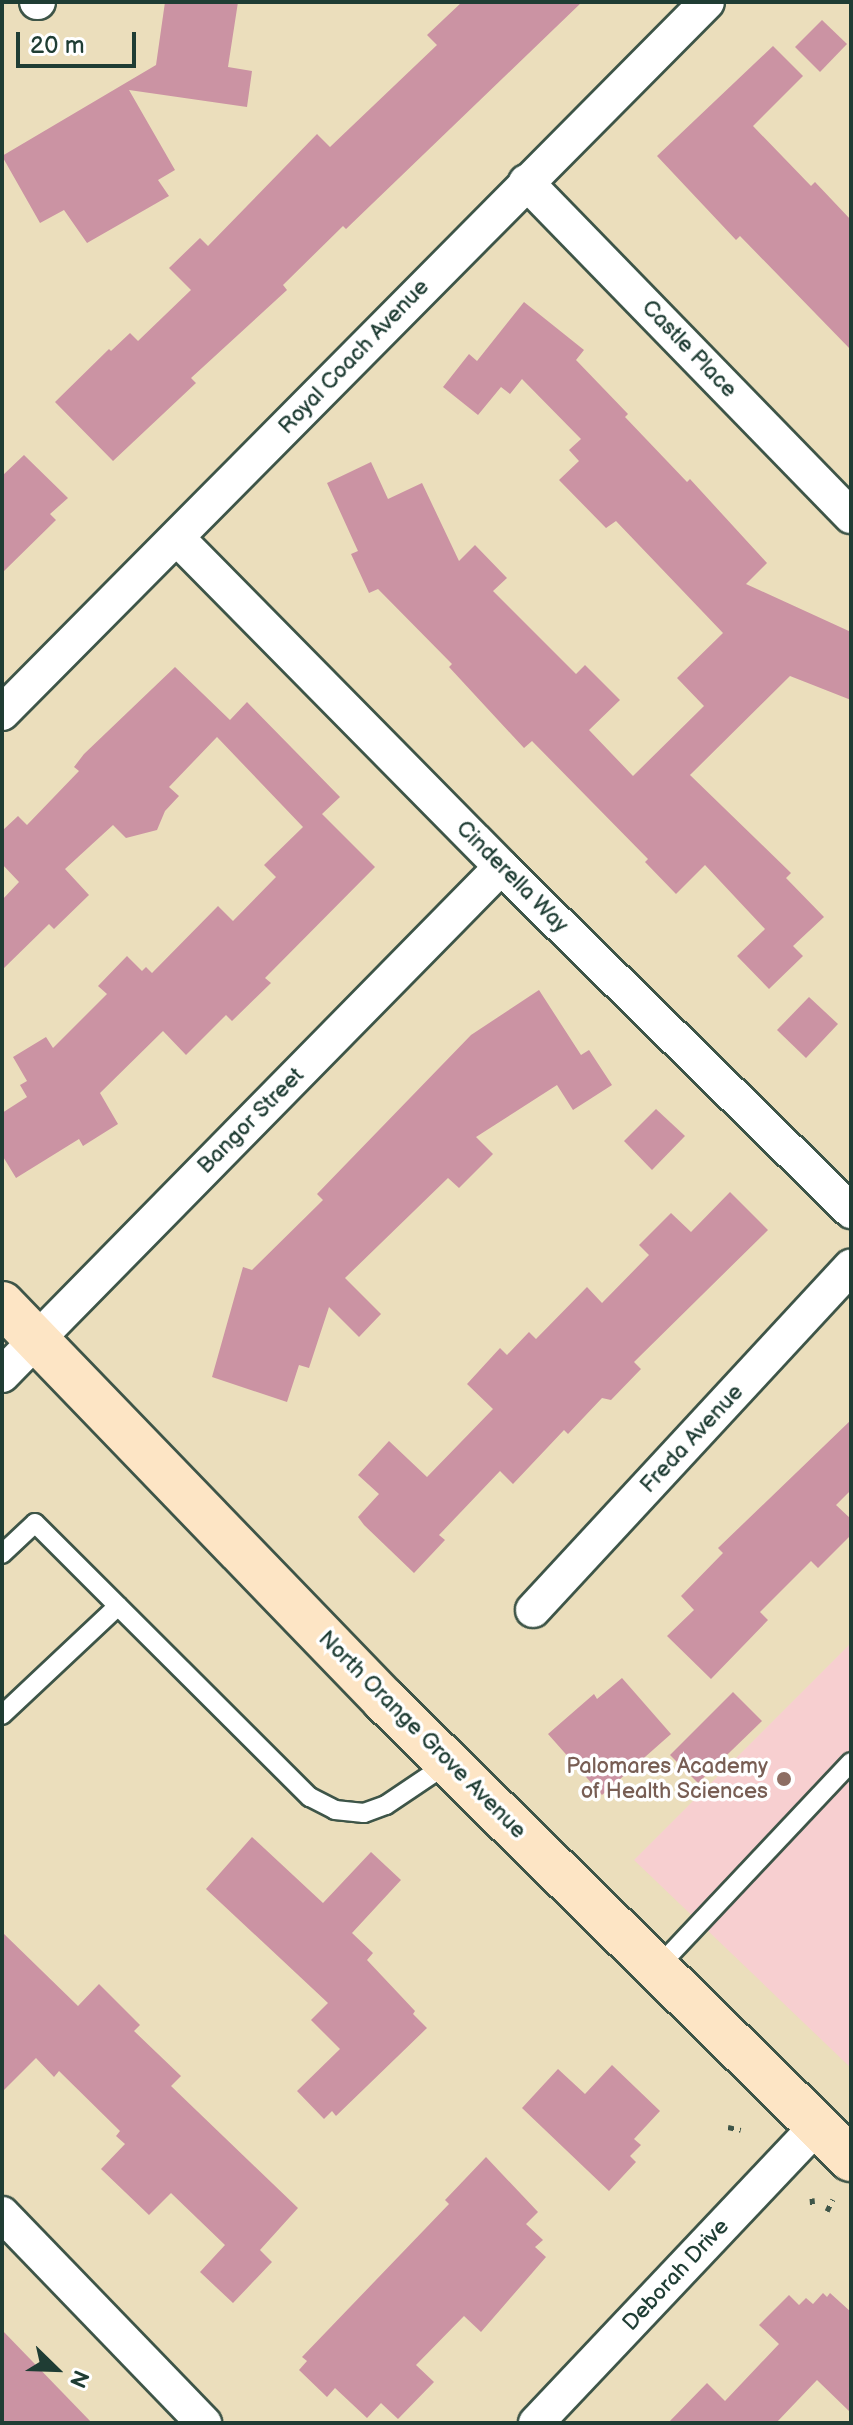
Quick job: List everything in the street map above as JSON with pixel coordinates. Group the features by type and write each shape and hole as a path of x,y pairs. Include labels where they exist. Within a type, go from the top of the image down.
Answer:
{"main road":[{"name":"North Orange Grove Avenue","path":"2,1304 449,1763 851,2159"}],"street":[{"name":"Royal Coach Avenue","path":"2,713 707,2"},
{"name":"Castle Place","path":"526,182 851,516"},
{"name":"Cinderella Way","path":"177,538 501,867 851,1211"},
{"name":"Bangor Street","path":"2,1375 501,867"},
{"name":"Freda Avenue","path":"533,1610 851,1267"},
{"name":"Deborah Drive","path":"536,2423 817,2126"},
{"path":"2,2214 204,2423"}],"lane":[{"path":"2,1554 35,1523 310,1797 335,1810 364,1813 386,1805 449,1763"},
{"path":"2,1715 118,1606"},
{"path":"657,1968 851,1762"}],"path":[{"path":"728,2127 741,2130"},
{"path":"812,2198 813,2209"},
{"path":"827,2211 833,2199"}],"shaded area":[{"name":"Palomares Academy of Health Sciences","path":"851,1643 851,2068 634,1860"}],"building":[{"path":"165,2 238,2 228,67 252,71 247,107 129,90 175,170 158,180 169,196 87,243 64,210 40,223 2,156 156,65"},
{"path":"462,2 582,2 346,229 343,226 283,285 287,290 191,378 196,383 113,461 55,402 109,349 111,351 130,333 138,341 191,290 169,268 200,238 208,246 317,134 330,147 437,45 427,35"},
{"path":"822,20 847,44 820,72 795,47"},
{"path":"773,46 803,76 753,126 811,186 815,182 851,220 851,350 740,236 736,240 657,156"},
{"path":"524,302 584,350 576,360 628,414 625,417 687,482 690,479 767,563 746,584 851,632 851,700 790,676 690,775 791,873 786,878 824,917 793,946 803,956 769,989 737,956 765,929 705,865 676,894 645,862 648,859 532,741 524,748 449,667 452,664 378,589 369,593 351,554 358,551 327,483 371,462 388,499 422,483 459,561 475,545 507,578 493,591 576,674 585,665 620,700 589,730 633,776 704,706 677,678 723,633 616,521 606,528 559,480 579,461 569,450 581,439 522,379 510,394 501,387 478,415 443,387 469,354 477,361"},
{"path":"24,455 68,498 50,514 56,520 2,573 2,476"},
{"path":"175,667 230,720 247,702 340,797 322,814 375,867 265,978 271,983 232,1021 226,1015 186,1055 163,1031 100,1093 118,1124 83,1146 79,1139 16,1178 2,1155 2,1113 27,1097 20,1085 27,1081 13,1057 46,1037 53,1048 107,994 98,986 127,956 142,971 146,967 152,973 218,906 233,921 276,877 264,865 303,827 217,737 169,787 179,796 165,811 157,830 126,838 113,825 65,869 89,895 54,929 49,924 2,970 2,900 19,882 2,864 2,831 18,816 27,825 79,771 74,767 84,754"},
{"path":"539,990 581,1055 589,1050 612,1085 573,1110 557,1085 476,1137 493,1154 459,1188 448,1178 345,1278 381,1314 359,1337 329,1307 309,1368 299,1365 287,1402 212,1377 243,1267 252,1270 323,1200 317,1194 471,1035"},
{"path":"809,997 838,1024 806,1058 777,1030"},
{"path":"656,1109 685,1136 652,1170 624,1141"},
{"path":"730,1192 768,1230 634,1362 641,1369 611,1400 602,1398 568,1434 564,1430 513,1484 500,1471 439,1535 445,1540 414,1573 358,1517 379,1494 358,1475 389,1441 427,1477 493,1409 467,1384 500,1348 507,1355 529,1332 536,1339 587,1287 602,1303 649,1255 639,1245 671,1213 691,1232"},
{"path":"851,1420 851,1490 836,1505 851,1519 851,1535 818,1568 811,1561 760,1612 768,1620 711,1679 667,1636 694,1610 681,1596 723,1553 718,1548"},
{"path":"622,1678 671,1734 602,1795 548,1734 594,1694 597,1699"},
{"path":"733,1692 762,1721 698,1783 670,1755"},
{"path":"252,1837 323,1903 371,1852 401,1880 352,1933 373,1953 367,1960 427,2028 336,2116 332,2111 324,2119 297,2091 340,2049 311,2020 328,2003 206,1889"},
{"path":"2,1932 78,2006 99,1984 140,2025 134,2031 181,2076 171,2086 298,2208 260,2250 272,2262 233,2303 200,2272 225,2245 171,2193 149,2215 101,2169 125,2144 116,2136 120,2131 59,2071 54,2077 36,2058 2,2092"},
{"path":"612,2065 660,2111 634,2139 641,2145 630,2156 636,2162 609,2191 522,2108 558,2069 585,2094"},
{"path":"486,2157 538,2212 526,2224 543,2240 535,2247 546,2257 481,2332 464,2316 416,2365 434,2382 398,2419 381,2403 367,2418 335,2388 327,2397 299,2370 307,2361 302,2357 449,2204 445,2200"},
{"path":"823,2293 827,2297 830,2293 851,2312 851,2413 817,2380 776,2423 668,2423 707,2383 725,2401 779,2344 759,2325 789,2295 799,2305 806,2298 813,2304"},
{"path":"2,2330 92,2423 2,2423"}],"place":[{"name":"Palomares Academy of Health Sciences","path":"784,1779"}]}
